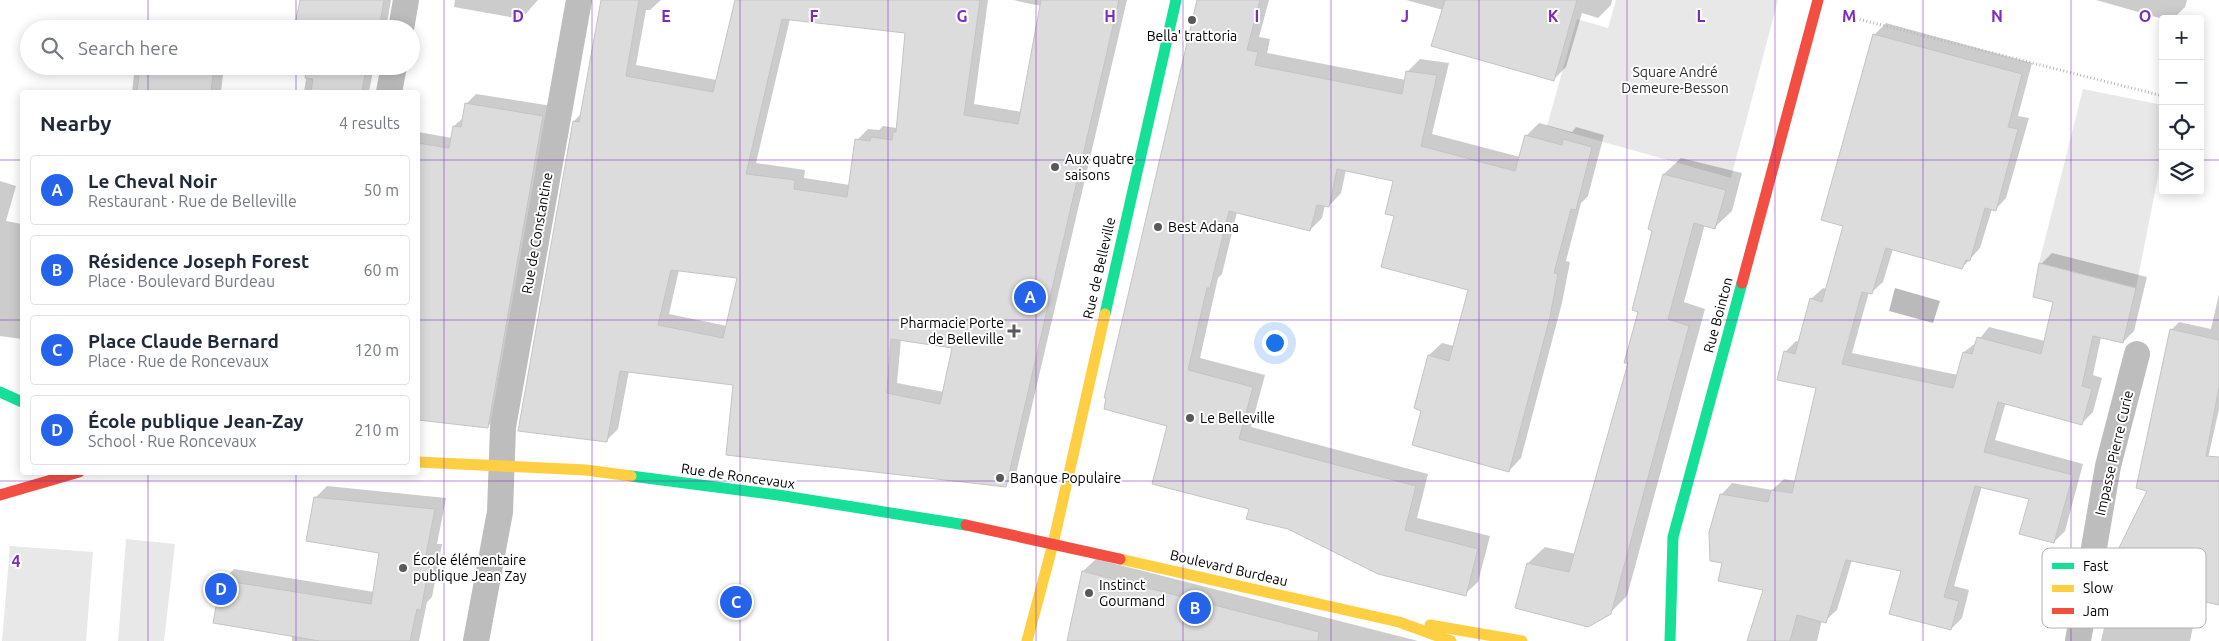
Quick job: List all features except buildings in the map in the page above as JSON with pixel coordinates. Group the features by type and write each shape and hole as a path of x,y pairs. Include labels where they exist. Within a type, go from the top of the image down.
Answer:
{"main road":[{"name":"Rue de Belleville","path":"1027,641 1053,544 1176,0"},
{"name":"Rue Bointon","path":"1670,641 1673,537 1817,4"},
{"path":"0,392 20,401"},
{"name":"Rue de Roncevaux","path":"420,462 586,470 778,495 976,528 1053,544"},
{"path":"0,495 69,475"},
{"name":"Boulevard Burdeau","path":"1053,544 1398,622 1451,641"},
{"name":"Boulevard Burdeau","path":"1398,622 1447,626 1522,641"}],"street":[{"path":"402,20 406,0"},
{"name":"Rue de Constantine","path":"476,641 500,512 500,467 503,427 579,0"},
{"path":"389,90 392,75"},
{"name":"Impasse Pierre Curie","path":"2094,548 2108,466 2137,354"},
{"name":"Impasse Pierre Curie","path":"2078,641 2080,628"}],"path":[{"path":"1817,4 2159,95"}],"green space":[{"name":"Square André Demeure-Besson","path":"1616,0 1778,0 1731,178 1547,126 1577,19 1608,28"},
{"path":"2083,89 2159,104 2159,171 2136,288 2039,263"},
{"path":"126,539 175,544 164,641 118,641"},
{"path":"10,546 93,552 86,641 2,641"}],"shaded area":[{"path":"1895,288 1940,301 1933,323 1889,311"}],"traffic: fast":[{"path":"1105,314 1176,0"},
{"path":"1670,641 1673,537 1742,283"},
{"path":"0,392 20,401"},
{"path":"631,476 778,495 966,525"}],"traffic: slow":[{"path":"1027,641 1053,544 1105,314"},
{"path":"420,462 586,470 631,476"},
{"path":"1120,559 1399,622 1451,641"},
{"path":"1430,625 1522,641"}],"traffic: jam":[{"path":"1742,283 1818,0"},
{"path":"0,495 69,475"},
{"path":"966,525 1120,559"}],"place":[{"name":"Bella' trattoria","path":"1192,20"},
{"name":"Aux quatre saisons","path":"1055,167"},
{"name":"Best Adana","path":"1158,227"},
{"name":"Le Cheval Noir","path":"1030,297"},
{"name":"Pharmacie Porte de Belleville","path":"1014,331"},
{"name":"Le Belleville","path":"1190,418"},
{"name":"Banque Populaire","path":"1000,478"},
{"name":"École élémentaire publique Jean Zay","path":"403,568"},
{"name":"École publique Jean-Zay","path":"221,589"},
{"name":"Instinct Gourmand","path":"1089,593"},
{"name":"Place Claude Bernard","path":"736,602"},
{"name":"Résidence Joseph Forest","path":"1195,608"}]}
